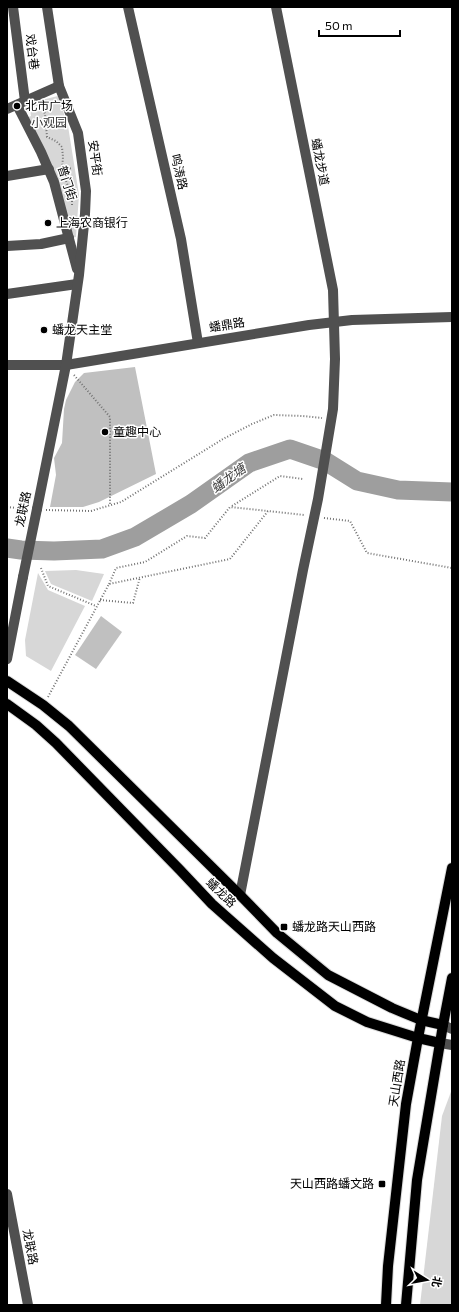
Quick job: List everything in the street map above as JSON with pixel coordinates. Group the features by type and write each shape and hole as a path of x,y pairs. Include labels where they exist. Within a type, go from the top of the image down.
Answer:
{"main road":[{"name":"蟠龙路","path":"7,681 43,705 68,726 277,933 328,975 392,1008 421,1020 447,1027"},
{"name":"蟠龙路","path":"7,704 36,725 56,743 212,904 273,958 335,1006 367,1022 418,1038 440,1043"},
{"name":"天山西路","path":"386,1305 388,1266 404,1119 421,1020 452,868"},
{"path":"406,1305 417,1180 440,1043 447,1027 452,978"}],"street":[{"name":"戏台巷","path":"13,7 16,105"},
{"name":"安平街","path":"47,7 59,86 78,133 86,191 78,280 66,365"},
{"name":"鸣涛路","path":"128,7 181,239 198,343"},
{"name":"蟠龙步道","path":"240,895 318,499 331,423 335,359 333,290 276,7"},
{"path":"16,105 59,86"},
{"name":"普门街","path":"16,105 50,171 66,226 78,280"},
{"path":"7,176 50,171"},
{"path":"7,246 41,244 69,238"},
{"path":"7,294 78,280"},
{"name":"蟠鼎路","path":"7,365 66,365 198,343 352,320 452,317"},
{"name":"龙联路","path":"7,659 35,509 66,365"},
{"name":"蟠龙路","path":"440,1043 452,1045"},
{"name":"龙联路","path":"7,1194 28,1305"}],"path":[{"path":"38,96 44,114 47,137 56,141 62,147 64,157 62,170 72,197 72,211 66,226"},
{"path":"50,171 83,166"},
{"path":"66,365 110,417 110,506"},
{"path":"7,507 91,511 121,502 223,439 252,424 274,415 303,416 331,423"},
{"path":"43,705 116,568 145,562 187,536 205,538 230,507 280,476 303,478"},
{"path":"230,507 350,521 366,553 452,568"},
{"path":"108,584 230,559 268,511"},
{"path":"42,568 48,586 96,606"},
{"path":"100,600 133,603 140,577"}],"green space":[{"name":"小观园","path":"58,96 68,126 79,195 76,237 71,238 26,118 31,116 29,103"},
{"path":"76,570 104,574 92,601 51,584 45,571"},
{"path":"38,573 48,590 85,606 51,671 26,656 25,640"},
{"path":"452,1089 452,1305 420,1305 442,1116"}],"building":[{"name":"童趣中心","path":"135,367 156,474 99,502 83,507 50,507 56,475 54,458 62,443 66,400 75,382 84,373"},
{"path":"101,616 122,632 96,669 75,655"}],"waterway":[{"name":"蟠龙塘","path":"7,548 54,551 102,549 135,537 191,504 249,463 290,449 325,461 357,481 398,490 452,492"}],"place":[{"name":"北市广场","path":"17,106"},
{"name":"上海农商银行","path":"48,223"},
{"name":"蟠龙天主堂","path":"44,330"},
{"name":"童趣中心","path":"105,432"},
{"name":"蟠龙路天山西路","path":"284,927"},
{"name":"天山西路蟠文路","path":"382,1184"}]}
